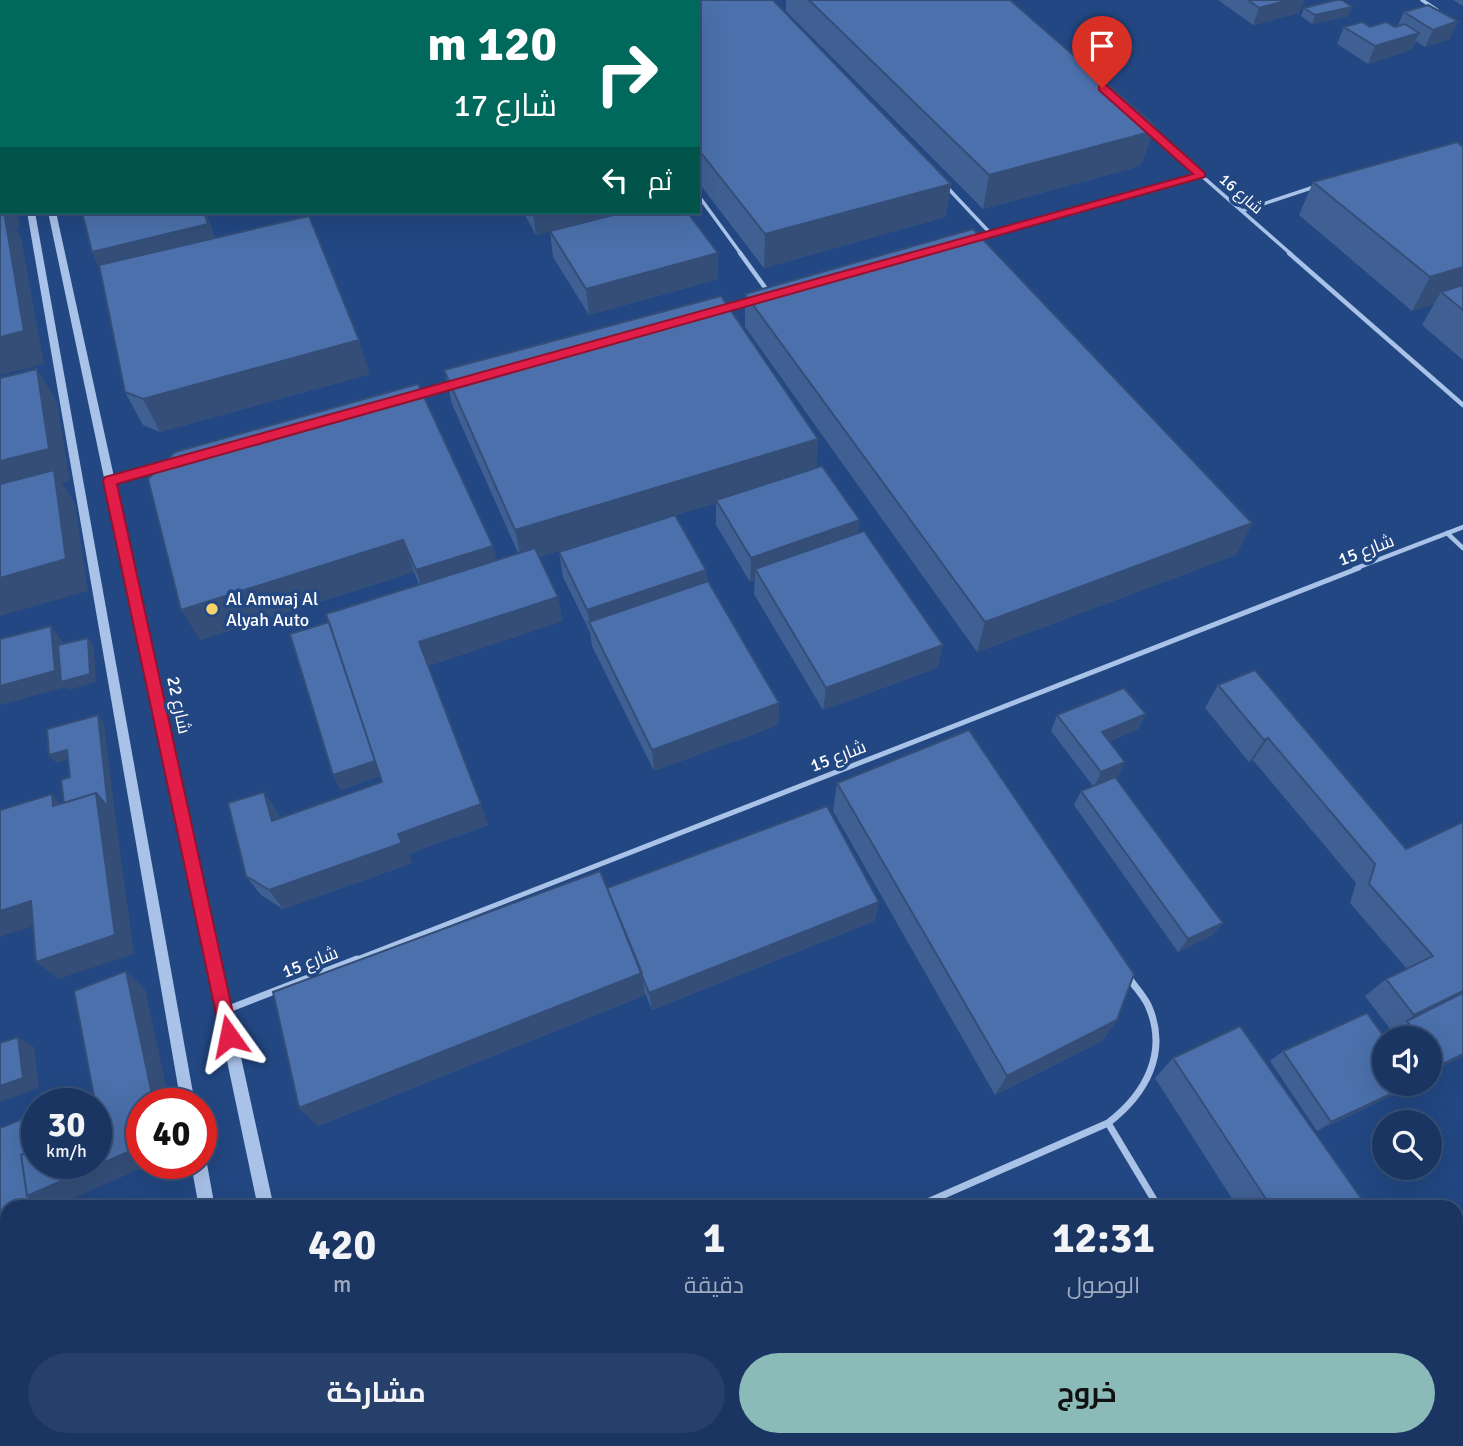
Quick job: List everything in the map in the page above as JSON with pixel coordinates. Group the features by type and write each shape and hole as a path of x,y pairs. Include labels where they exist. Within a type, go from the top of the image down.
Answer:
{"street":[{"path":"31,214 185,1088"},
{"name":"شارع 22","path":"52,214 264,1200"},
{"path":"201,1179 205,1200"}],"lane":[{"path":"1422,0 1442,13"},
{"name":"شارع 16","path":"1139,120 1463,405"},
{"path":"965,241 1201,175"},
{"path":"943,183 990,234"},
{"path":"1242,211 1316,186"},
{"path":"700,198 771,295 718,310"},
{"path":"414,396 454,384"},
{"path":"110,481 176,462"},
{"name":"شارع 15","path":"223,1011 1463,527"},
{"path":"1447,533 1463,548"},
{"path":"932,1200 1108,1123 1129,1110 1143,1092 1154,1059 1157,1032 1148,1004 1124,971"},
{"path":"1108,1123 1154,1200"}],"building":[{"path":"700,0 773,0 951,184 765,234 700,152"},
{"path":"809,0 1010,0 1154,125 1150,132 989,175"},
{"path":"1248,0 1289,0 1259,8"},
{"path":"1342,0 1352,7 1315,15 1304,8"},
{"path":"1428,5 1458,21 1433,30 1404,12"},
{"path":"1362,22 1370,27 1386,22 1395,27 1405,24 1419,33 1375,46 1344,27"},
{"path":"1457,142 1463,147 1463,267 1430,277 1313,182"},
{"path":"0,214 4,214 24,331 0,337"},
{"path":"82,214 205,214 208,224 92,252"},
{"path":"617,214 689,214 718,253 586,289 550,231"},
{"path":"309,216 359,340 143,399 125,392 99,265"},
{"path":"973,229 1252,523 985,622 745,294"},
{"path":"1463,285 1463,310 1441,292"},
{"path":"721,296 818,439 515,530 444,370"},
{"path":"37,369 49,449 0,461 0,378"},
{"path":"418,384 493,546 416,570 403,540 181,610 148,479 175,452"},
{"path":"822,466 860,520 751,558 716,500"},
{"path":"54,470 66,559 0,578 0,484"},
{"path":"675,515 706,570 587,610 559,552"},
{"path":"864,531 943,645 826,688 755,569"},
{"path":"535,548 558,597 419,642 481,804 398,834 402,843 269,890 246,876 228,803 264,792 272,821 382,782 326,614"},
{"path":"708,581 779,703 652,750 589,622"},
{"path":"329,622 375,761 333,775 290,634"},
{"path":"51,626 55,671 0,686 0,639"},
{"path":"88,638 90,674 61,682 58,645"},
{"path":"1255,670 1406,849 1463,822 1463,991 1414,1015 1386,979 1433,956 1369,884 1375,864 1268,738 1264,740 1218,685"},
{"path":"1124,688 1146,714 1102,732 1125,762 1101,772 1057,715"},
{"path":"98,715 108,807 96,793 64,803 61,780 70,777 67,750 49,755 47,729"},
{"path":"969,730 1134,974 1117,1020 1007,1076 837,783"},
{"path":"1115,777 1223,923 1188,939 1081,791"},
{"path":"96,793 115,935 36,962 31,901 0,911 0,810 52,794 53,806"},
{"path":"827,806 879,902 649,993 607,888"},
{"path":"600,871 642,973 299,1108 273,992"},
{"path":"126,971 151,1088 126,1088 126,1153 112,1159 112,1088 92,1088 74,991"},
{"path":"1463,993 1463,1054 1442,1064 1442,1026 1411,1026 1407,1021"},
{"path":"1367,1013 1376,1026 1372,1026 1372,1096 1386,1096 1331,1122 1283,1051"},
{"path":"1240,1026 1362,1200 1267,1200 1173,1058"},
{"path":"18,1037 23,1078 0,1086 0,1043"},
{"path":"21,1119 21,1179 25,1179 27,1196 35,1199 0,1200 0,1128"},
{"path":"25,1179 66,1179 27,1196"}],"place":[{"name":"Al Amwaj Al Alyah Auto","path":"212,609"}],"route":[{"path":"229,1036 110,481 1201,175 1102,88"}]}
